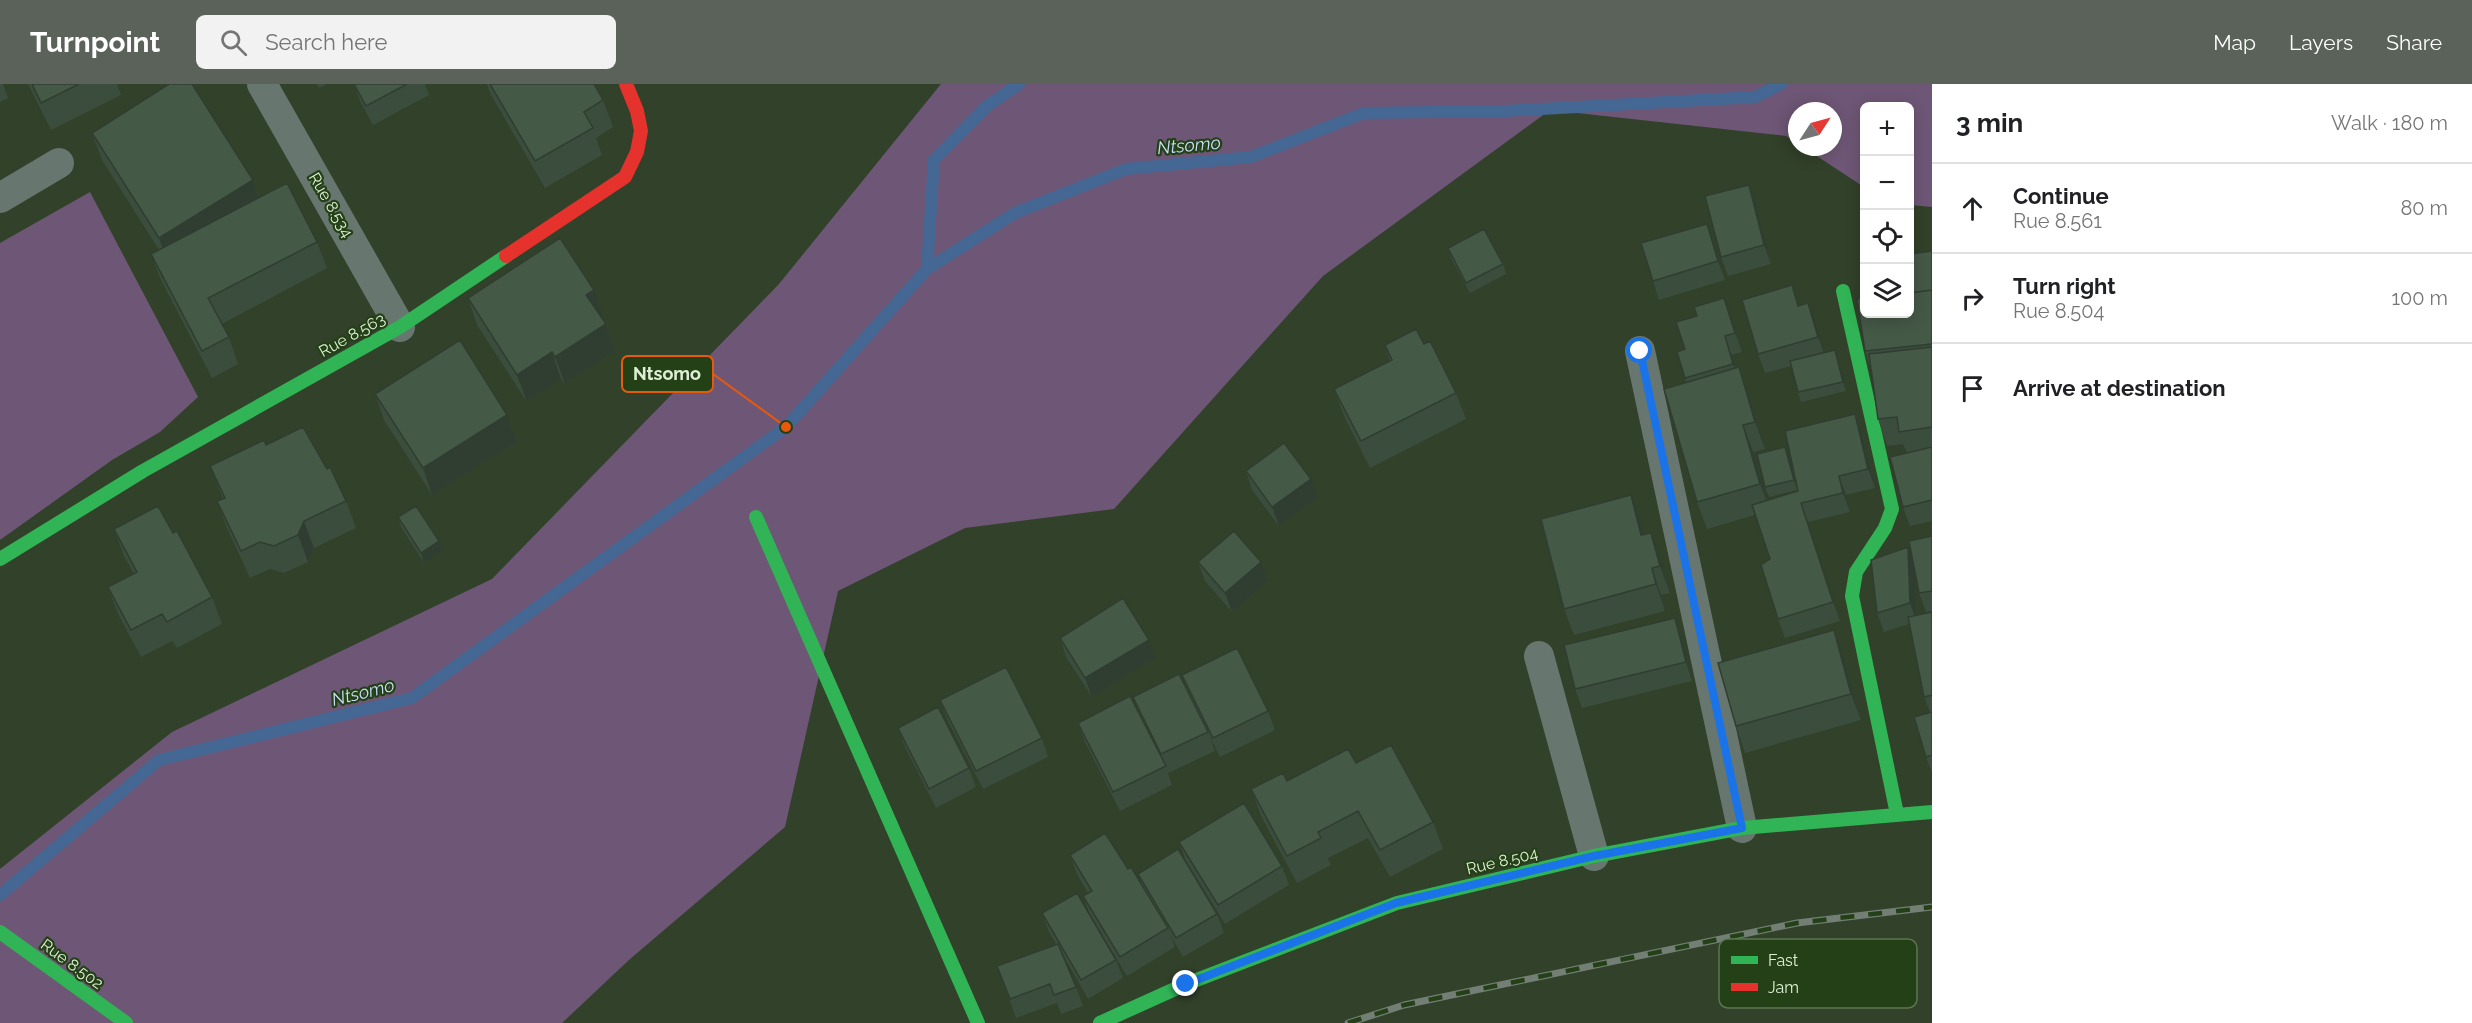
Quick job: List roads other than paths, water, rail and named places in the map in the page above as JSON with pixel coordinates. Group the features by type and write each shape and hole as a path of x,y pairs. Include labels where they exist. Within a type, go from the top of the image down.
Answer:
{"street":[{"name":"Rue 8.534","path":"262,84 400,327"},
{"name":"Rue 8.563","path":"0,559 143,471 400,327 625,177 640,149 640,117 626,84"},
{"path":"0,198 59,164"},
{"path":"1843,291 1892,509 1885,528 1856,572 1852,596 1897,814"},
{"path":"1640,351 1742,828"},
{"path":"756,517 978,1023"},
{"path":"1539,656 1594,856"},
{"name":"Rue 8.504","path":"1100,1023 1186,984 1396,903 1594,856 1742,828 1932,812"},
{"name":"Rue 8.502","path":"0,932 126,1023"}],"waterway":[{"path":"927,269 934,160 987,106 1019,84"},
{"name":"Ntsomo","path":"0,895 159,760 412,698 786,427 927,269 1015,213 1126,169 1251,157 1364,113 1504,111 1755,97 1781,84"}],"railway":[{"path":"1720,939 1797,923 1932,907"},
{"path":"1348,1023 1404,1005 1719,939"}],"place":[{"name":"Ntsomo","path":"786,427"}]}
